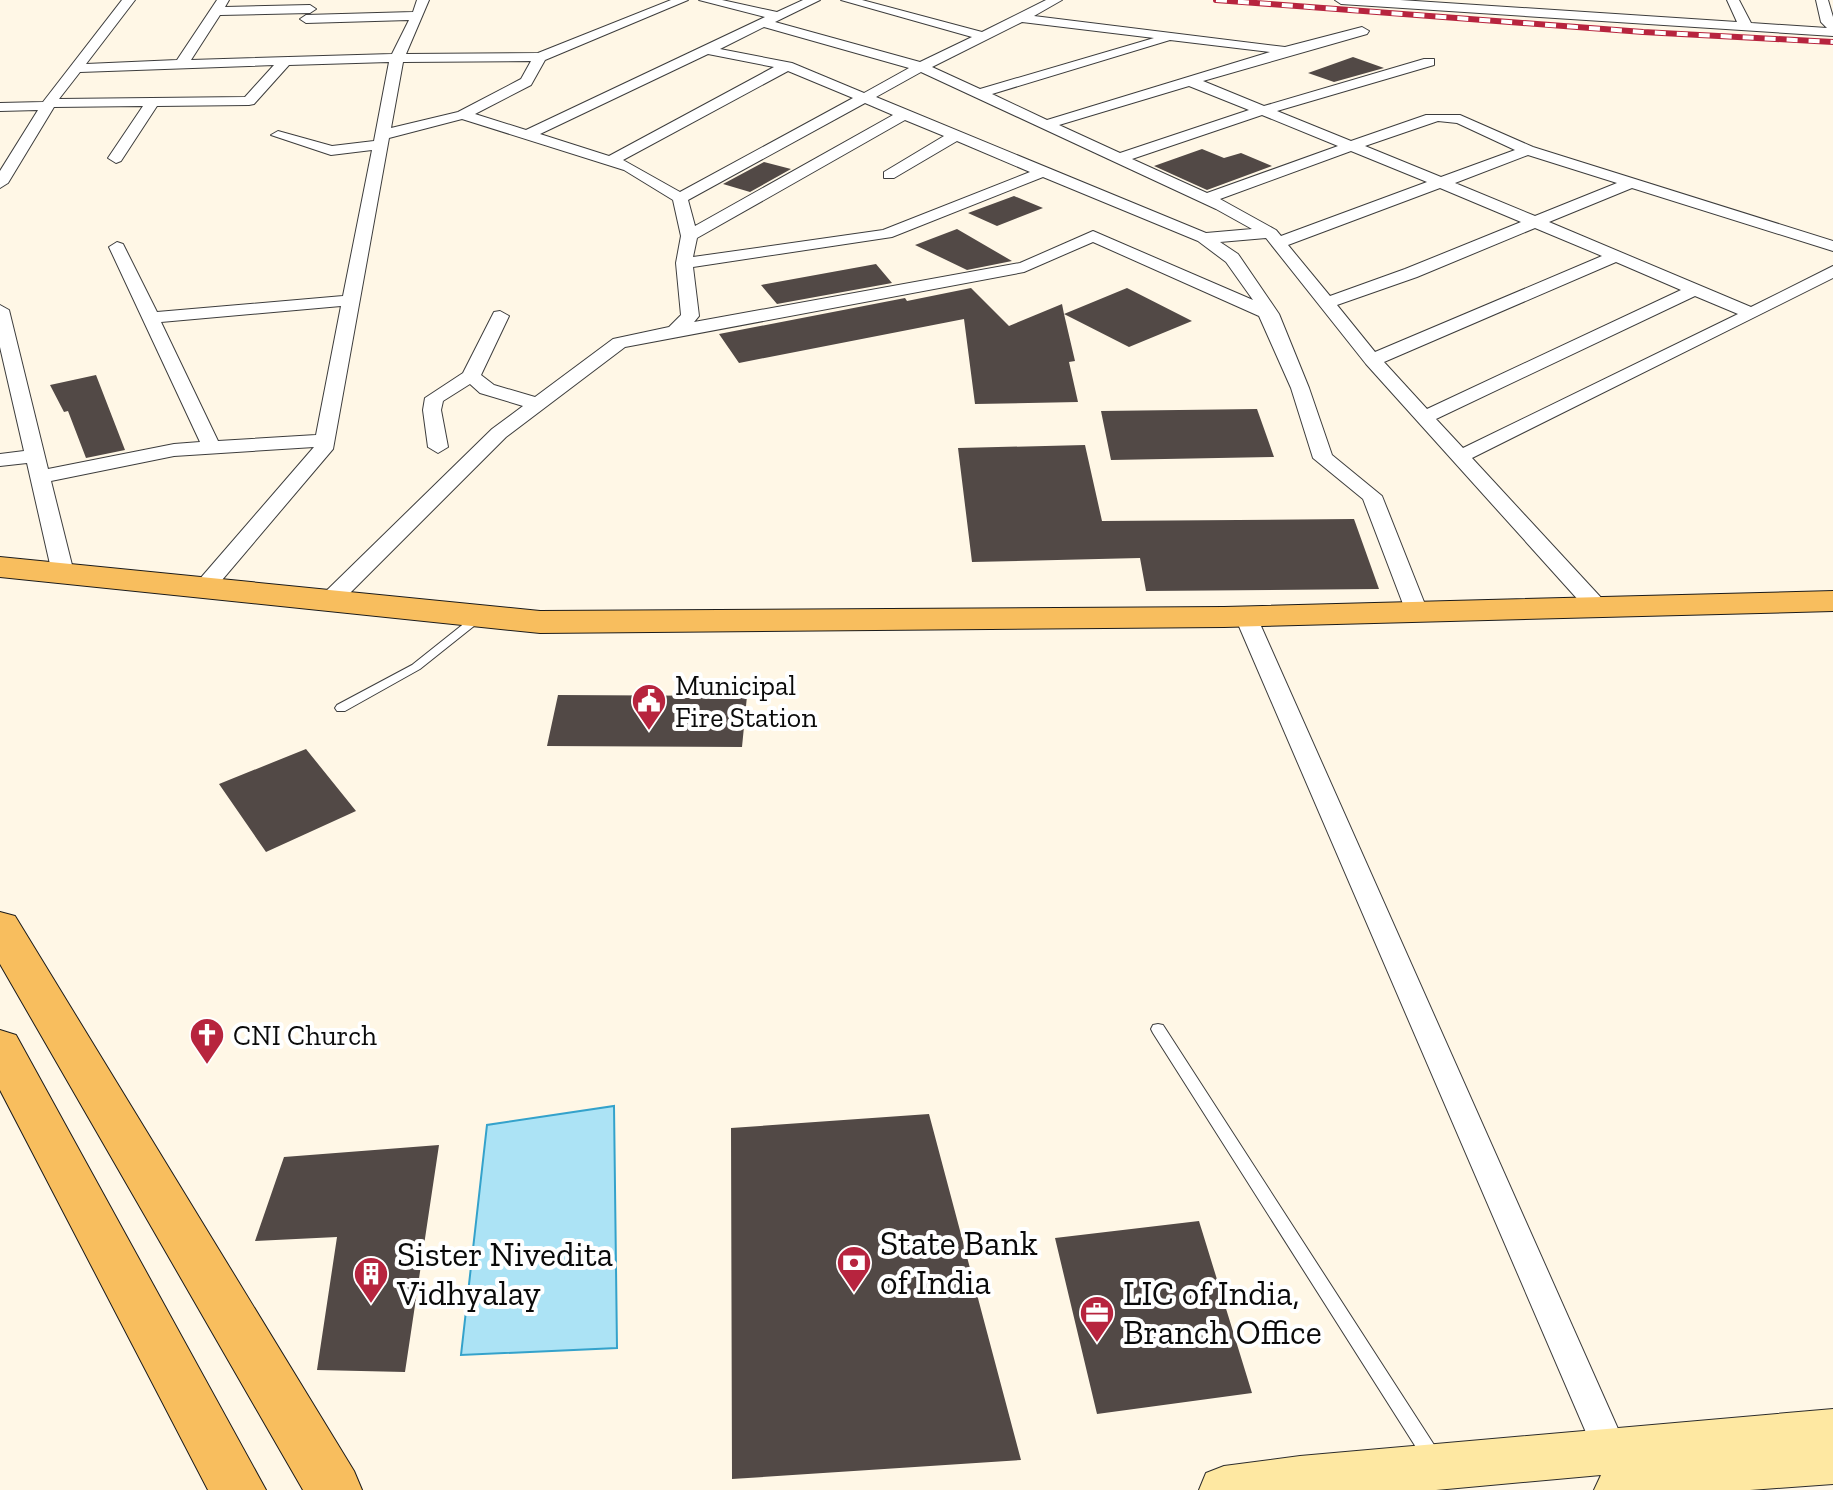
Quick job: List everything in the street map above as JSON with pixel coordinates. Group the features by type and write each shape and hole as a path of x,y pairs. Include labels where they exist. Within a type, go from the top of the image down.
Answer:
{"main road":[{"path":"8,572 63,573 540,622 1246,617 1833,601"},
{"path":"0,927 334,1490"},
{"path":"0,1047 238,1490"},
{"path":"1619,1477 1833,1431"},
{"path":"1224,1490 1300,1479 1442,1473 1619,1477 1833,1461"}],"street":[{"path":"0,183 49,104 129,0"},
{"path":"76,68 181,65 290,56 540,57 682,0"},
{"path":"705,0 778,16"},
{"path":"525,136 814,0"},
{"path":"847,0 984,36"},
{"path":"680,198 864,97 1056,0"},
{"path":"1341,0 1833,32"},
{"path":"1733,0 1746,26"},
{"path":"1822,0 1828,22 1833,26"},
{"path":"181,65 219,6 307,15 421,8 397,58 323,449 203,588"},
{"path":"1021,18 1289,50"},
{"path":"763,23 921,67 1206,199 1274,238 1372,360 1598,608"},
{"path":"1049,124 1289,50 1362,31"},
{"path":"981,93 1174,36"},
{"path":"707,50 787,66 1204,238 1232,258 1270,314 1323,458 1372,496 1417,612"},
{"path":"0,107 249,101 290,56"},
{"path":"278,135 331,151 381,140 463,115 526,82 540,57"},
{"path":"1120,158 1261,111 1429,62"},
{"path":"610,161 787,66"},
{"path":"1190,81 1752,314"},
{"path":"116,158 153,102"},
{"path":"689,236 905,114"},
{"path":"463,115 629,167 680,198 689,236 684,263 690,316 675,331"},
{"path":"1206,199 1426,119 1449,117 1528,150 1833,246"},
{"path":"889,175 957,135"},
{"path":"1204,238 1274,238 1443,184 1528,150"},
{"path":"750,159 799,173"},
{"path":"684,263 886,234 1045,171"},
{"path":"1326,303 1536,223 1630,183"},
{"path":"329,601 499,433 619,343 1024,267 1093,236 1270,314"},
{"path":"117,247 212,448"},
{"path":"1372,360 1615,257"},
{"path":"1459,457 1752,314 1833,271"},
{"path":"1424,418 1694,290"},
{"path":"150,318 351,300"},
{"path":"0,310 63,573"},
{"path":"438,447 434,398 471,376 500,316"},
{"path":"471,376 487,389 538,404"},
{"path":"0,398 21,396"},
{"path":"40,477 174,450 325,440"},
{"path":"0,460 35,456"},
{"path":"1246,617 1619,1477"}],"lane":[{"path":"341,708 416,667 480,616"},
{"path":"1158,1029 1442,1473"}],"water":[{"path":"614,1106 617,1348 461,1355 487,1125"}],"building":[{"path":"1353,57 1384,68 1334,82 1308,73"},
{"path":"1202,149 1224,158 1241,153 1272,166 1207,190 1154,166"},
{"path":"764,162 791,169 750,192 723,184"},
{"path":"1014,196 1043,208 997,226 968,213"},
{"path":"957,229 1012,261 967,270 915,245"},
{"path":"876,264 892,283 777,304 761,285"},
{"path":"971,288 1009,326 1062,304 1075,361 1069,362 1078,402 975,404 964,319 739,363 719,334 905,298 907,301"},
{"path":"1127,288 1192,321 1129,347 1064,314"},
{"path":"96,375 125,450 86,458 68,411 64,412 50,385"},
{"path":"1257,409 1274,457 1111,460 1101,411"},
{"path":"1085,445 1102,521 1354,519 1379,589 1146,591 1140,558 972,562 958,448"},
{"path":"558,695 747,696 742,747 547,746"},
{"path":"306,749 356,811 266,852 219,784"},
{"name":"State Bank of India","path":"929,1114 1021,1460 732,1479 731,1128"},
{"name":"Sister Nivedita Vidhyalay","path":"439,1145 405,1372 317,1370 337,1237 255,1241 284,1157"},
{"path":"1199,1221 1252,1393 1097,1414 1055,1238"}],"railway":[{"path":"1216,0 1643,32 1833,42"}],"place":[{"name":"Municipal Fire Station","path":"649,732"},
{"name":"CNI Church","path":"207,1066"},
{"name":"State Bank of India","path":"854,1294"},
{"name":"Sister Nivedita Vidhyalay","path":"371,1305"},
{"name":"LIC of India, Branch Office","path":"1097,1344"}]}
